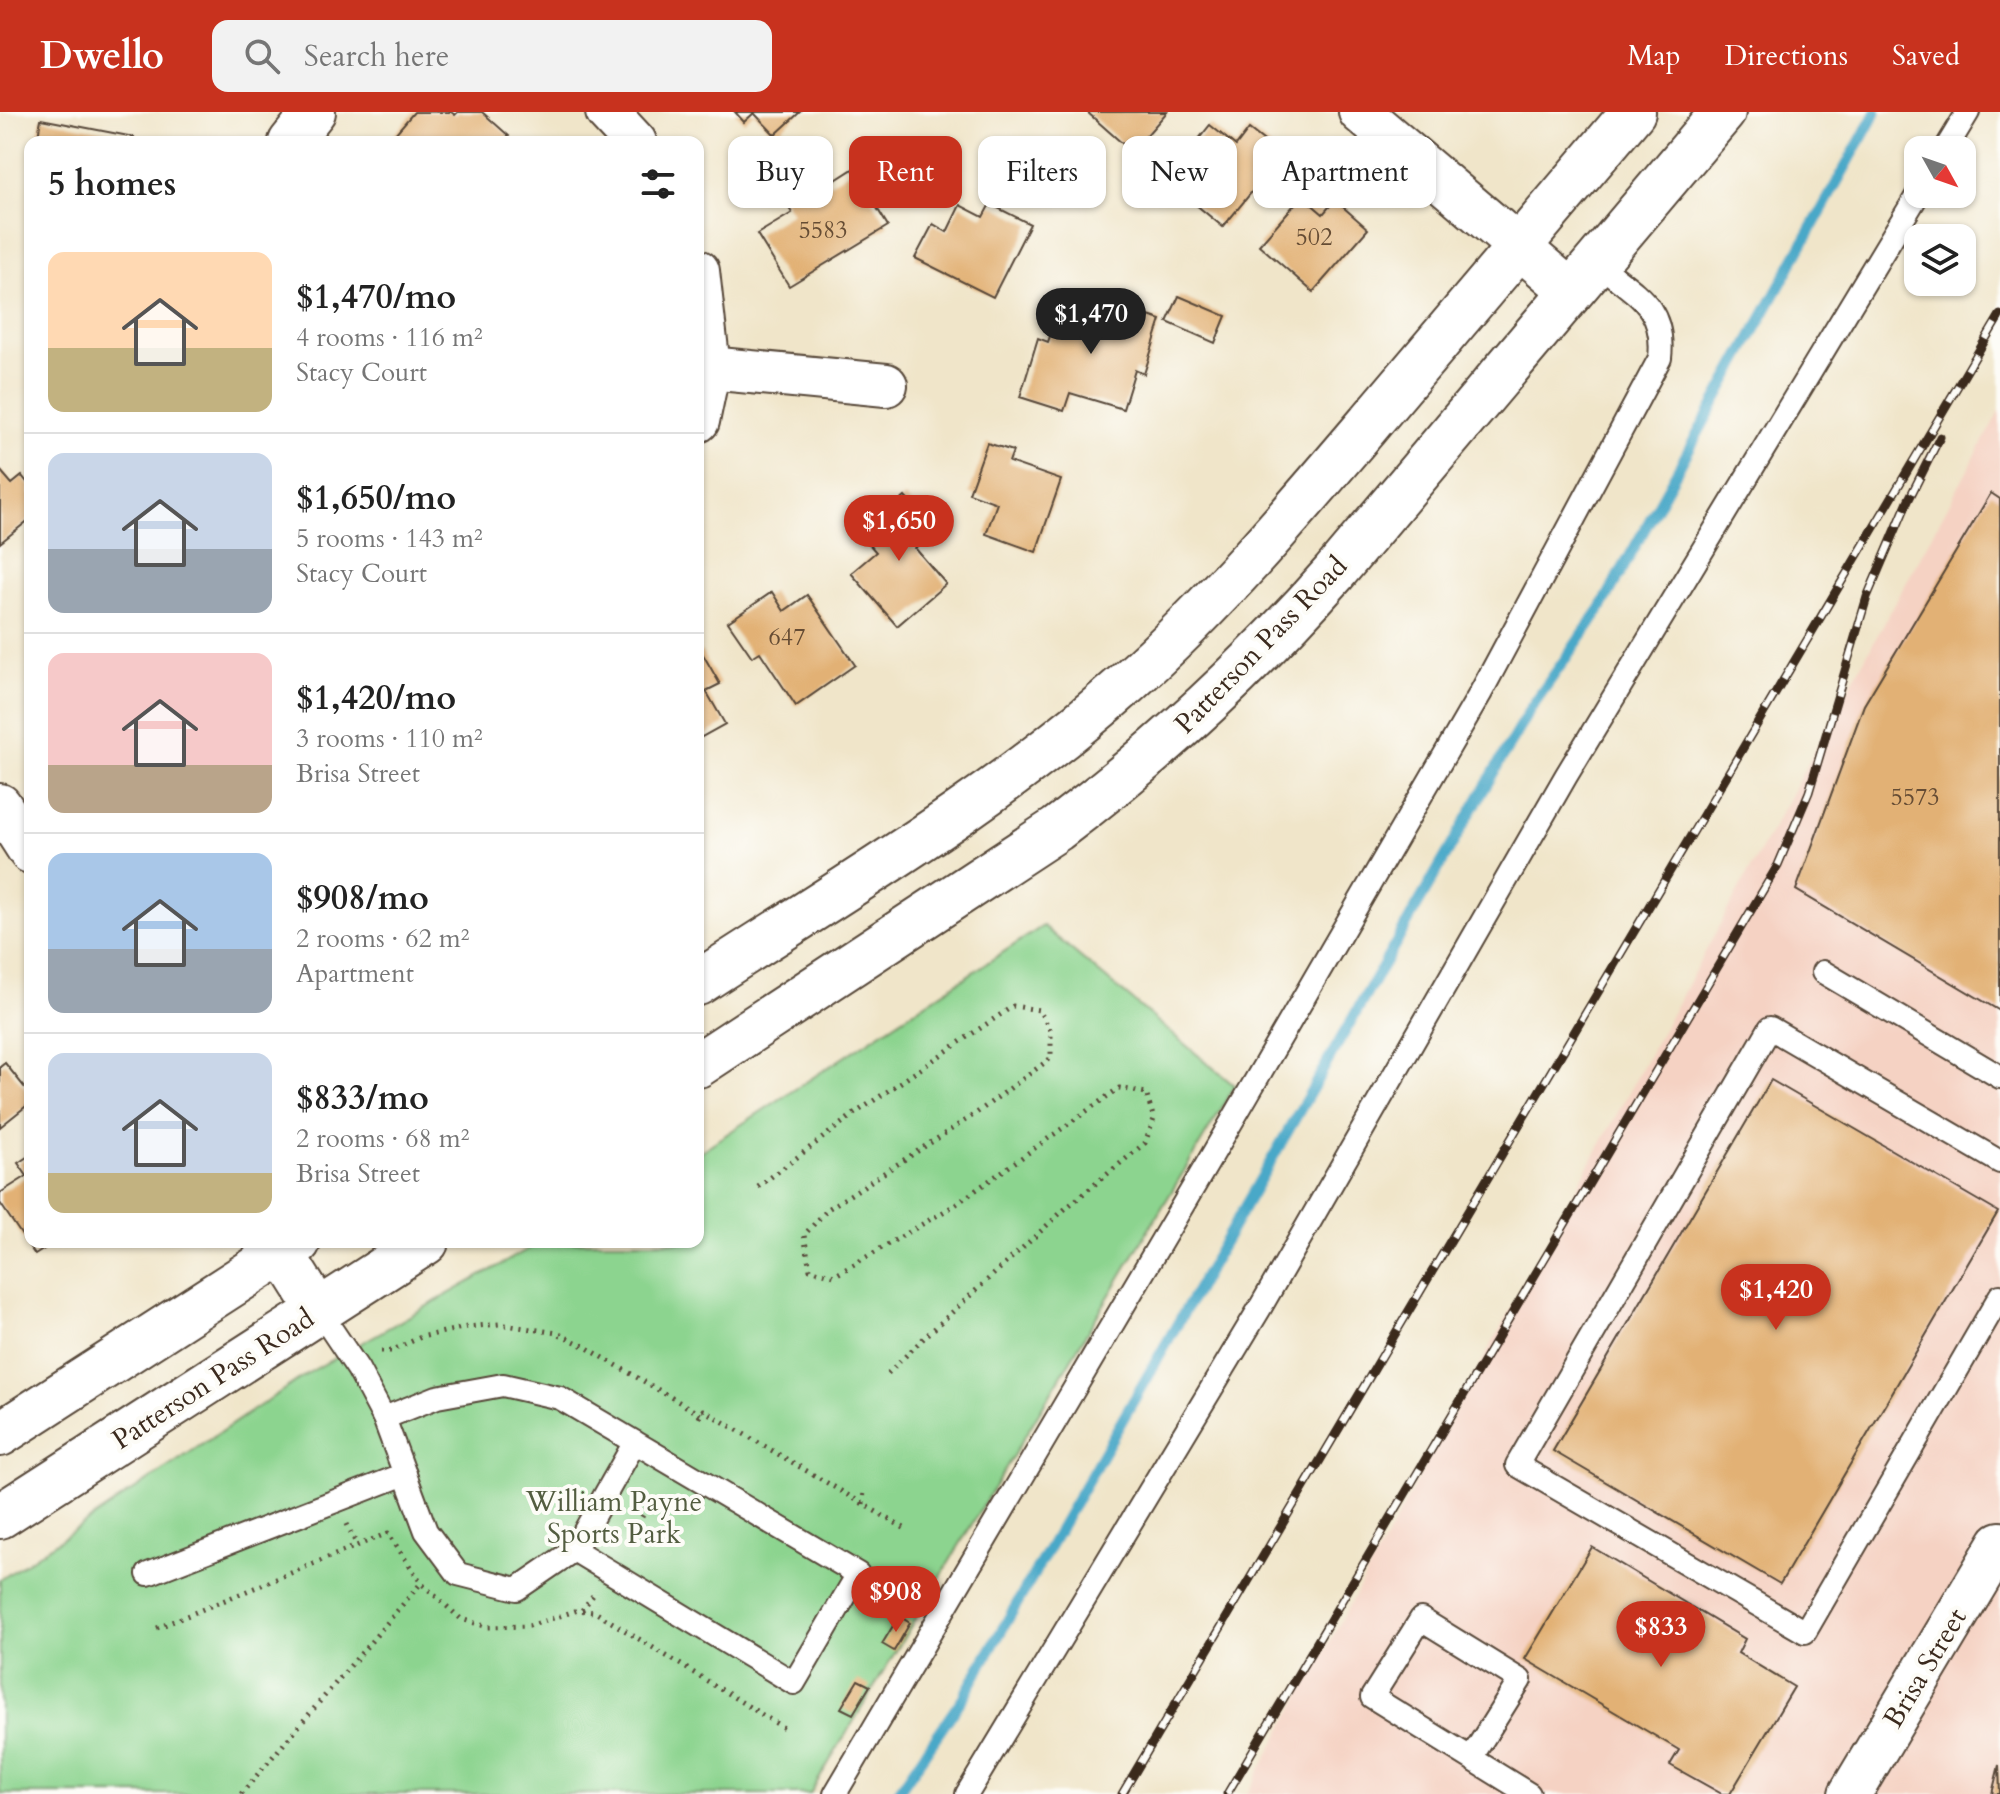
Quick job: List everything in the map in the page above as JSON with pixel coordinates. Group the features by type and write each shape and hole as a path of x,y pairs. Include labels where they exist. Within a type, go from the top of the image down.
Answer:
{"main road":[{"path":"704,979 960,812 1058,740 1178,636 1272,538 1633,112"},
{"name":"Patterson Pass Road","path":"704,1061 1057,829 1112,788 1175,734 1286,627 1723,112"},
{"path":"0,1434 278,1248"},
{"name":"Patterson Pass Road","path":"0,1516 417,1248"}],"street":[{"path":"295,136 314,112"},
{"path":"607,112 629,136"},
{"path":"1360,112 1519,247 1583,276"},
{"path":"704,324 709,368 704,392"},
{"path":"709,368 886,385"},
{"path":"0,805 24,843"},
{"path":"284,1248 319,1311"},
{"name":"Brisa Street","path":"1850,1794 2000,1543"}],"lane":[{"path":"1953,136 1968,112"},
{"path":"967,1794 1260,1308 1566,776 1910,208"},
{"path":"835,1794 1480,694 1660,358 1662,340 1659,322 1651,308 1583,276"},
{"path":"1823,972 2000,1077"},
{"path":"2000,1162 1770,1028 1517,1465 1805,1632 2000,1296"},
{"path":"319,1311 358,1369 384,1418 426,1531 458,1574 517,1589 574,1550 635,1442"},
{"path":"384,1418 437,1397 503,1385 560,1398 858,1574 794,1683 574,1550"},
{"path":"148,1574 405,1474"},
{"path":"1471,1758 1520,1680 1421,1619 1372,1697 1529,1794"}],"path":[{"path":"758,1187 854,1114 1013,1006 1039,1010 1051,1031 1051,1058 975,1114 828,1209 804,1235 810,1269 834,1276 955,1205 1119,1088 1146,1093 1154,1119 1145,1143 1066,1208 885,1376"},
{"path":"375,1341 381,1352 391,1351 421,1337 499,1324 557,1333 700,1416 703,1410 904,1528"},
{"path":"863,1504 864,1490"},
{"path":"638,1524 653,1497"},
{"path":"157,1628 388,1533 421,1583 461,1619 488,1627 529,1626 578,1610 595,1612 787,1730"},
{"path":"241,1794 421,1583"}],"shaded area":[{"path":"2000,410 2000,1794 1247,1794"}],"green space":[{"name":"William Payne Sports Park","path":"1043,926 1235,1086 810,1794 0,1794 0,1580 310,1372 530,1248 704,1248 704,1149"}],"building":[{"path":"414,112 451,112 455,115 458,112 482,112 509,136 393,136"},
{"path":"735,112 800,112 775,135 754,113 744,122"},
{"path":"1087,112 1167,112 1146,136 1122,136 1122,143"},
{"path":"41,119 129,136 38,136"},
{"path":"1210,125 1224,136 1201,136"},
{"path":"1249,129 1258,136 1253,136 1253,190 1223,227 1200,208 1237,208 1237,145"},
{"path":"849,172 849,208 877,208 888,226 789,286 757,234 792,213 789,208 833,208 833,182"},
{"path":"962,206 983,217 988,208 998,208 1030,224 993,297 915,258 933,224 947,232 959,208"},
{"path":"1291,208 1316,208 1323,214 1328,208 1344,208 1368,229 1313,292 1259,245"},
{"path":"1081,295 1161,320 1144,374 1135,370 1123,409 1070,393 1064,411 1020,397 1038,338 1048,342 1057,316 1073,321"},
{"path":"1179,296 1226,316 1215,343 1167,322"},
{"path":"987,443 1013,451 1009,462 1061,480 1036,552 986,534 997,503 969,493"},
{"path":"0,470 12,484 22,476 24,478 24,524 0,543"},
{"path":"1991,493 2000,499 2000,1011 1796,890 1864,705"},
{"path":"905,497 935,531 915,548 946,584 897,626 851,573 876,552 861,535"},
{"path":"772,592 784,611 807,595 855,665 796,706 760,652 752,657 728,622"},
{"path":"704,656 720,684 706,691 725,724 704,736"},
{"path":"5,1063 24,1087 24,1108 0,1127 0,1067"},
{"path":"1771,1080 1998,1212 1780,1584 1553,1451"},
{"path":"24,1178 24,1239 0,1203 0,1193"},
{"path":"30,1248 46,1248 35,1255"},
{"path":"1592,1547 1745,1639 1738,1653 1794,1687 1730,1794 1722,1794 1670,1765 1679,1750 1525,1659"},
{"path":"923,1575 934,1581 918,1609 907,1602"},
{"path":"899,1616 910,1623 894,1651 882,1644"},
{"path":"858,1680 870,1686 853,1714 841,1708"},
{"path":"1999,1765 2000,1794 1992,1794"}],"waterway":[{"path":"897,1794 964,1696 1530,709 1601,608 1876,112"}],"railway":[{"path":"1122,1794 2000,315"},
{"path":"1227,1794 1778,865 1809,792 1867,597 1908,501 1940,437"}]}
